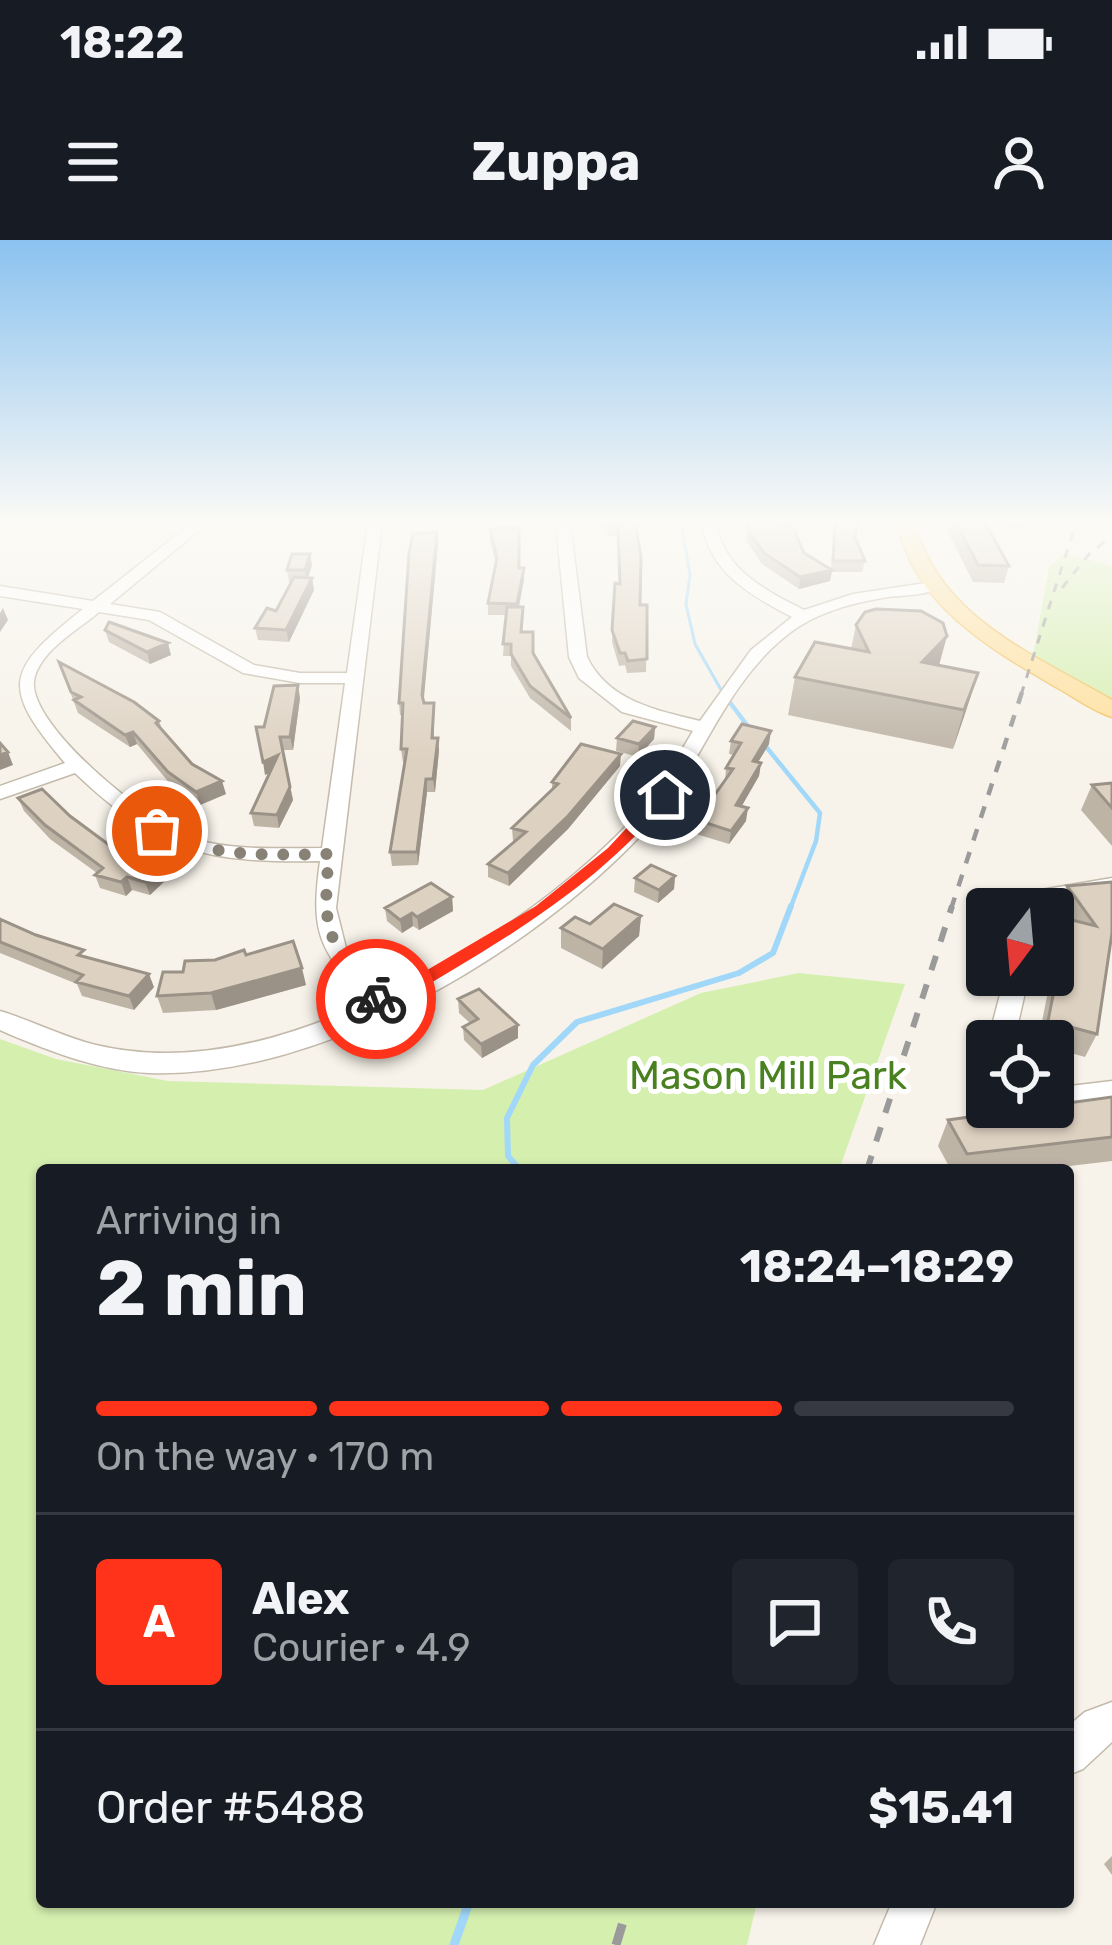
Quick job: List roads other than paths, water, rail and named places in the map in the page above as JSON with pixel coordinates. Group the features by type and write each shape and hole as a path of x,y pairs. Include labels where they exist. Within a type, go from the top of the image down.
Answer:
{"main road":[{"path":"951,603 982,628 1112,710"}],"street":[{"path":"87,603 177,626 249,669 300,678 354,677"},
{"path":"364,603 325,908 331,940 381,1005"},
{"path":"572,603 578,657 588,678 638,712 706,729"},
{"path":"783,603 804,616"},
{"path":"0,1021 94,1054 183,1063 279,1047 381,1005 491,943 583,878 665,795 758,653 804,616 847,603"},
{"path":"98,604 43,649 23,684 31,712 133,815 169,837 239,854 329,854"},
{"path":"0,793 80,764"},
{"path":"1074,891 1112,885"},
{"path":"1074,1096 1112,1091"},
{"path":"1074,1749 1099,1726 1112,1722"},
{"path":"897,1945 913,1908"}],"waterway":[{"path":"686,603 695,644 723,694"},
{"path":"723,694 750,729"},
{"path":"763,743 820,813 816,841 790,909"},
{"path":"515,1164 508,1156 507,1118 533,1065 577,1022 739,973 773,953 791,906"},
{"path":"454,1945 467,1908"}],"railway":[{"path":"1021,695 1051,603"},
{"path":"951,909 1022,692"},
{"path":"869,1164 952,906"},
{"path":"616,1945 627,1908"}],"park label":[{"name":"Mason Mill Park","path":"768,1075"}]}
